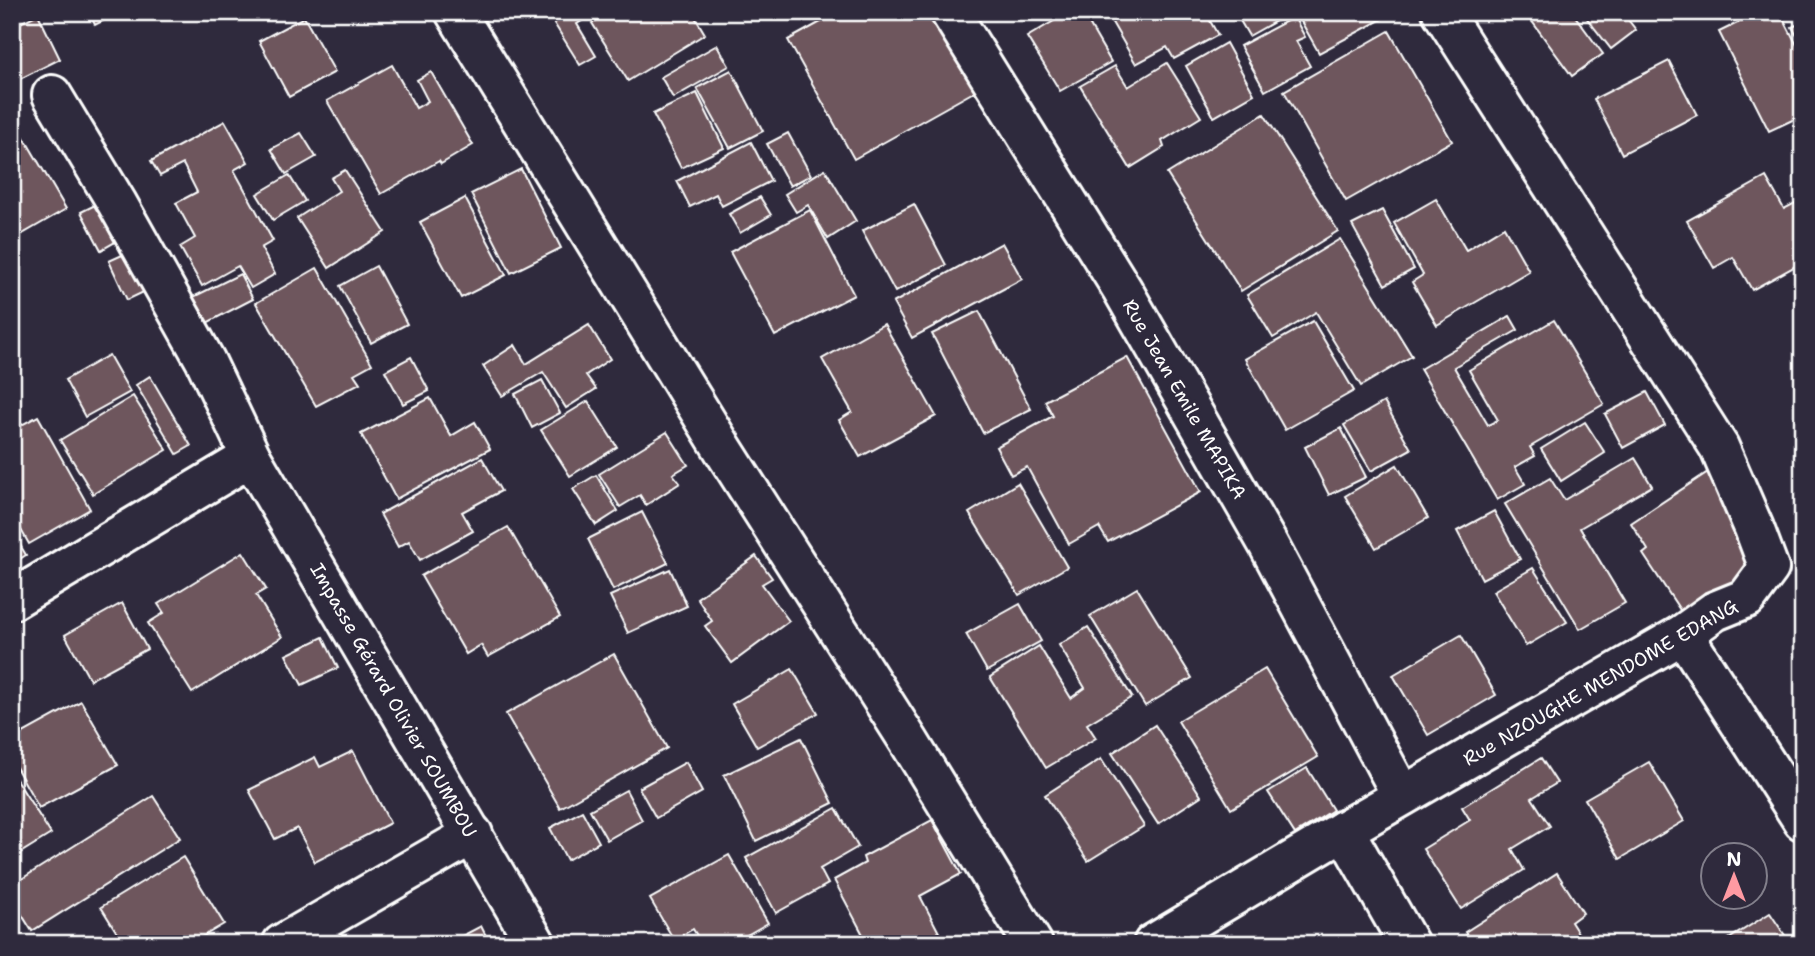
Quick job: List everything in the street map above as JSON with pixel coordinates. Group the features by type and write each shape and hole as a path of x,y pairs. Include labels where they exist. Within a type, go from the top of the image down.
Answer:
{"street":[{"path":"455,12 723,449 908,740 1033,944"},
{"name":"Rue Jean Emile MAPIKA","path":"950,12 1122,289 1268,544 1402,796"},
{"name":"Rue NZOUGHE MENDOME EDANG","path":"1153,944 1683,634 1715,611 1747,598 1769,568 1719,447 1442,12"},
{"name":"Impasse Gérard Olivier SOUMBOU","path":"52,95 117,203 205,360 251,457 536,944"},
{"path":"12,600 251,457"},
{"path":"1683,634 1803,821"},
{"path":"1344,830 1409,944"},
{"path":"282,944 473,834"}],"building":[{"path":"89,12 120,12 95,25"},
{"path":"547,12 596,12 577,24 596,56 580,65"},
{"path":"610,12 692,12 705,34 628,81 592,23"},
{"path":"839,12 941,12 988,84 854,159 788,40"},
{"path":"1069,12 1082,12 1111,62 1060,91 1027,37"},
{"path":"1106,12 1205,12 1218,35 1174,59 1167,47 1136,64"},
{"path":"1235,12 1292,12 1249,36"},
{"path":"1305,12 1395,12 1319,53 1298,16"},
{"path":"1543,12 1572,12 1603,54 1572,76 1531,20"},
{"path":"1582,12 1622,12 1636,30 1611,49"},
{"path":"1760,12 1780,12 1803,57 1803,115 1769,131 1719,32"},
{"path":"38,14 60,59 12,83 12,27"},
{"path":"304,17 335,72 289,97 259,41"},
{"path":"1294,17 1305,37 1296,41 1310,66 1265,91 1240,46"},
{"path":"1803,22 1803,47 1792,27"},
{"path":"1389,31 1452,141 1346,201 1284,91"},
{"path":"1226,43 1254,94 1214,117 1186,66"},
{"path":"717,45 729,66 673,98 661,77"},
{"path":"1669,61 1697,115 1622,154 1594,99"},
{"path":"1167,63 1201,117 1162,141 1164,147 1130,168 1080,86 1115,66 1128,87"},
{"path":"392,65 416,108 428,101 417,80 431,72 473,145 381,194 327,101"},
{"path":"731,70 763,131 730,148 697,88"},
{"path":"697,93 724,148 681,168 653,114"},
{"path":"1264,114 1338,231 1241,291 1167,174"},
{"path":"12,117 66,209 12,240"},
{"path":"225,121 248,162 234,170 273,241 261,248 275,274 251,288 238,266 202,286 180,247 195,238 176,203 197,192 183,164 160,176 151,161"},
{"path":"301,133 316,157 286,174 271,149"},
{"path":"788,133 811,175 790,186 767,144"},
{"path":"751,142 771,181 722,206 716,194 690,207 677,181"},
{"path":"521,169 561,248 511,273 471,194"},
{"path":"825,169 856,221 828,239 808,205 796,212 785,194"},
{"path":"345,170 385,232 329,268 297,218 339,191 331,178"},
{"path":"289,175 305,201 273,220 257,194"},
{"path":"1766,177 1784,209 1801,200 1803,203 1803,227 1797,230 1803,240 1803,262 1752,290 1733,257 1714,268 1687,221"},
{"path":"760,197 771,215 740,233 729,214"},
{"path":"465,198 506,275 461,298 420,222"},
{"path":"1436,199 1466,250 1504,227 1529,271 1437,325 1412,282 1423,275 1394,223"},
{"path":"914,204 946,265 895,292 862,231"},
{"path":"95,205 115,242 101,250 81,212"},
{"path":"810,210 854,295 775,336 730,252"},
{"path":"1382,210 1414,269 1385,285 1352,225"},
{"path":"1340,239 1412,356 1361,386 1316,312 1273,338 1247,295"},
{"path":"1002,243 1022,279 912,338 893,303"},
{"path":"131,251 150,289 127,300 109,261"},
{"path":"376,266 407,324 371,343 340,286"},
{"path":"317,268 372,364 354,374 360,383 316,406 256,303"},
{"path":"240,274 253,299 201,326 187,300"},
{"path":"979,311 1031,409 983,433 932,334"},
{"path":"1510,316 1518,330 1454,367 1488,425 1498,420 1469,370 1554,320 1604,404 1530,447 1535,456 1515,467 1525,484 1497,500 1420,369"},
{"path":"1313,321 1354,391 1285,430 1245,359"},
{"path":"884,324 936,416 860,457 839,420 852,412 822,359"},
{"path":"589,325 610,359 586,375 596,389 566,408 543,372 502,396 483,366 515,345 526,364"},
{"path":"109,355 130,392 85,417 65,380"},
{"path":"411,357 429,391 403,404 385,371"},
{"path":"1127,357 1201,492 1108,542 1099,527 1069,544 1027,467 1011,475 996,447 1053,416 1045,401"},
{"path":"150,376 191,446 177,454 136,385"},
{"path":"542,380 560,413 532,428 515,394"},
{"path":"1647,392 1665,425 1623,448 1605,414"},
{"path":"133,396 167,450 93,494 60,440"},
{"path":"430,398 451,436 475,422 490,449 396,499 361,434"},
{"path":"588,401 617,447 570,476 541,430"},
{"path":"1384,402 1411,449 1371,471 1344,425"},
{"path":"38,416 90,509 29,544 12,514 12,430"},
{"path":"1585,422 1605,453 1561,481 1541,449"},
{"path":"1341,428 1366,477 1329,495 1305,447"},
{"path":"667,432 688,465 673,474 680,483 646,505 640,495 620,507 599,474"},
{"path":"482,458 501,491 462,512 473,531 420,560 409,541 398,547 380,514"},
{"path":"1635,458 1652,486 1580,528 1625,603 1580,629 1505,504 1550,478 1564,500"},
{"path":"1397,465 1428,518 1376,548 1345,496"},
{"path":"1708,472 1744,526 1759,567 1684,616 1643,554 1648,550 1631,523"},
{"path":"596,475 618,511 596,525 573,489"},
{"path":"1018,483 1067,567 1019,595 969,513"},
{"path":"1494,511 1520,559 1482,579 1457,531"},
{"path":"642,512 668,563 613,590 588,539"},
{"path":"508,527 560,617 488,657 481,645 466,654 421,576"},
{"path":"12,532 26,555 12,564"},
{"path":"243,552 266,589 256,595 282,637 192,693 148,623 164,613 158,604"},
{"path":"756,556 772,578 762,584 789,621 732,663 705,626 712,621 697,598"},
{"path":"1533,568 1567,622 1526,646 1493,591"},
{"path":"670,569 687,606 628,633 610,596"},
{"path":"1137,588 1192,678 1145,706 1090,616"},
{"path":"122,603 147,649 90,680 65,635"},
{"path":"1020,604 1041,641 987,671 966,634"},
{"path":"1088,627 1132,697 1087,724 1096,738 1046,768 990,677 1039,646 1071,698 1085,688 1059,645"},
{"path":"1461,635 1496,695 1428,735 1393,675"},
{"path":"323,637 338,668 302,685 286,655"},
{"path":"614,654 667,748 560,808 506,714"},
{"path":"792,669 818,713 757,747 732,704"},
{"path":"1265,669 1318,757 1231,809 1178,721"},
{"path":"81,701 118,765 39,808 12,760 12,739"},
{"path":"1155,725 1201,796 1158,824 1112,753"},
{"path":"801,738 833,803 756,841 724,775"},
{"path":"353,751 390,823 315,862 297,828 275,839 249,790 315,757 320,767"},
{"path":"1541,758 1557,783 1532,798 1550,826 1512,849 1524,870 1461,909 1423,849 1470,820 1462,807"},
{"path":"1101,759 1144,826 1088,861 1045,795"},
{"path":"686,762 702,792 656,818 639,788"},
{"path":"1649,762 1684,821 1620,859 1585,799"},
{"path":"1307,768 1333,810 1295,834 1268,792"},
{"path":"12,773 51,834 17,855 12,848"},
{"path":"626,790 642,820 607,840 590,810"},
{"path":"153,796 180,838 32,931 12,899 12,885"},
{"path":"836,808 858,847 820,869 828,884 776,913 746,858"},
{"path":"582,811 599,842 567,860 550,828"},
{"path":"932,820 961,874 920,896 945,944 868,944 834,880 865,863 863,857"},
{"path":"729,855 768,923 731,944 702,944 693,929 674,940 650,899"},
{"path":"183,857 224,924 190,944 124,944 101,907"},
{"path":"1557,873 1583,913 1571,922 1585,944 1473,944 1465,932"},
{"path":"1770,913 1790,943 1721,944"},
{"path":"481,926 490,944 447,944"},
{"path":"763,937 767,944 751,944"}]}
